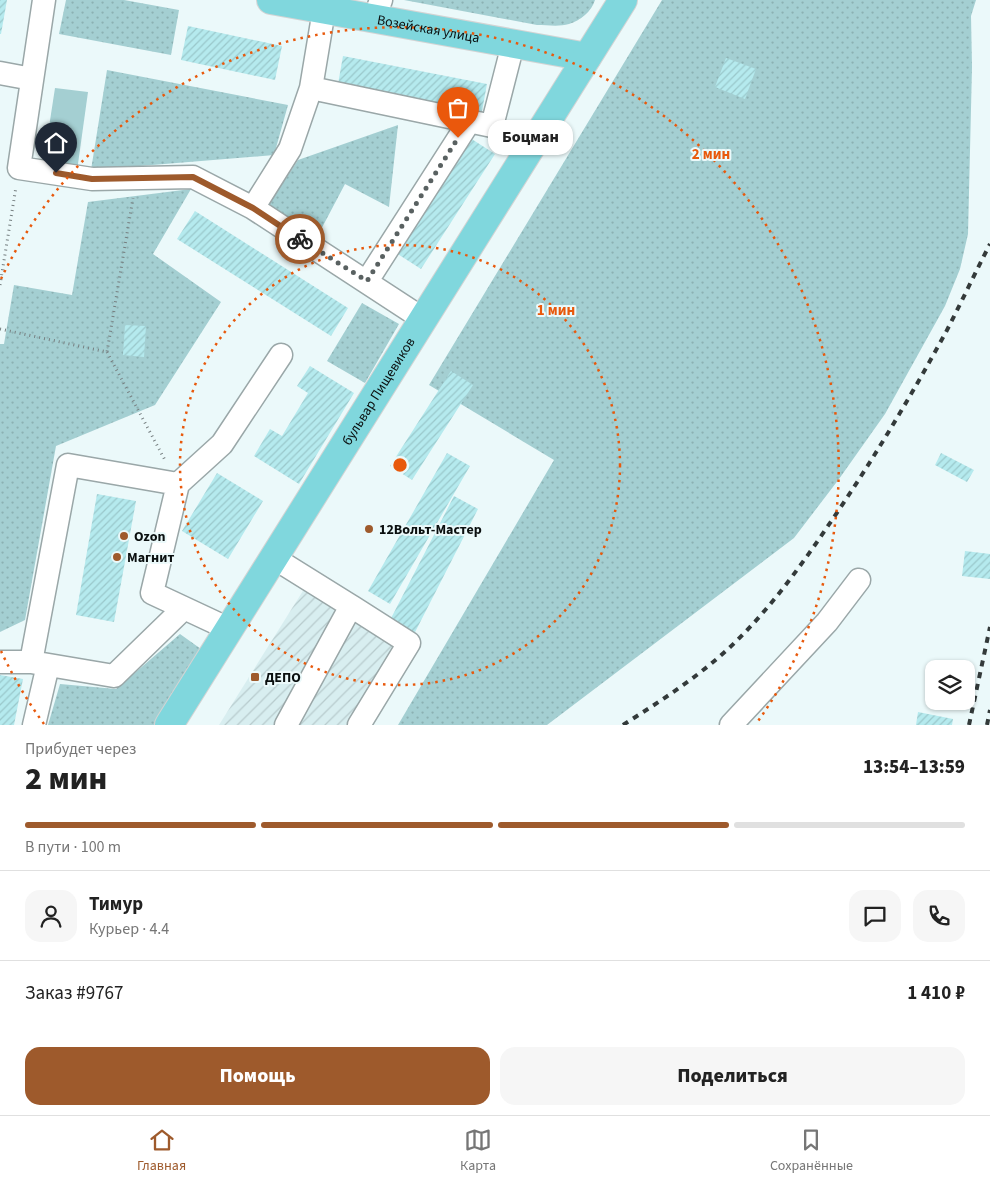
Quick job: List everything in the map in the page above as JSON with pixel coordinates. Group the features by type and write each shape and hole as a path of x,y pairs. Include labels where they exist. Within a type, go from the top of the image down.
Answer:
{"main road":[{"name":"Возейская улица","path":"271,0 324,10 377,9 513,44 587,58"},
{"name":"бульвар Пищевиков","path":"170,725 587,58 618,2"}],"lane":[{"path":"44,0 19,168 92,179 193,177 253,208 423,319"},
{"path":"253,208 290,150 311,88 324,10"},
{"path":"492,126 513,44"},
{"path":"0,74 32,79"},
{"path":"311,88 492,126 530,149"},
{"path":"367,281 469,122"},
{"path":"229,629 152,593 178,484 222,444 281,355"},
{"path":"34,725 39,663 68,466 178,484"},
{"path":"274,558 409,643 360,725"},
{"path":"731,725 827,622 858,580"},
{"path":"286,725 350,606"},
{"path":"0,662 39,663 114,676 183,609"}],"path":[{"path":"0,285 19,168"},
{"path":"136,178 108,352 178,484"},
{"path":"0,329 108,352"}],"shaded area":[{"path":"66,0 124,0 179,10 171,55 59,34"},
{"path":"404,0 595,0 588,12 581,18 573,23 557,26 537,25"},
{"path":"662,0 976,0 971,16 972,67 968,234 960,269 945,306 885,414 794,538 547,725 398,725 554,460 429,385"},
{"path":"107,70 288,105 274,155 91,170"},
{"path":"55,88 88,92 77,171 43,166"},
{"path":"398,125 389,207 345,184 316,239 267,207 298,160"},
{"path":"191,189 153,254 221,302 155,405 56,446 25,620 0,632 0,344 4,344 14,285 72,295 88,202"},
{"path":"362,303 399,324 365,383 327,361"},
{"path":"306,586 406,648 358,725 219,725"},
{"path":"180,634 201,649 154,725 48,725 60,684 116,689"}],"building":[{"path":"0,0 7,0 1,34 0,34"},
{"path":"188,26 282,46 275,80 181,60"},
{"path":"343,56 487,84 482,111 338,84"},
{"path":"726,58 756,69 745,99 715,87"},
{"path":"467,136 495,154 421,269 393,251"},
{"path":"195,211 348,308 331,336 177,239"},
{"path":"125,325 146,326 144,357 123,355"},
{"path":"310,366 354,393 299,484 254,456 270,429 282,436 308,393 297,386"},
{"path":"451,371 473,385 412,480 390,466"},
{"path":"447,453 470,466 390,604 368,591"},
{"path":"941,453 974,470 967,482 935,465"},
{"path":"217,473 263,501 228,559 182,531"},
{"path":"97,494 136,501 114,622 76,615"},
{"path":"454,496 478,509 411,640 386,628"},
{"path":"965,551 990,554 990,579 962,576"},
{"path":"0,675 23,679 14,725 0,725"},
{"path":"918,712 953,719 952,725 916,725"}],"railway":[{"path":"623,725 676,690 715,661 756,620 783,588 832,520 891,428 946,332 990,244"},
{"path":"969,725 990,627"},
{"path":"987,725 990,710"}],"way so far":[{"path":"300,239 367,281 458,138"}],"place":[{"name":"Боцман","path":"458,138"},
{"name":"12Вольт-Мастер","path":"369,529"},
{"name":"Ozon","path":"124,536"},
{"name":"Магнит","path":"117,557"},
{"name":"ДЕПО","path":"255,677"}],"route":[{"path":"56,173 92,179 193,177 253,208 300,239"}]}
